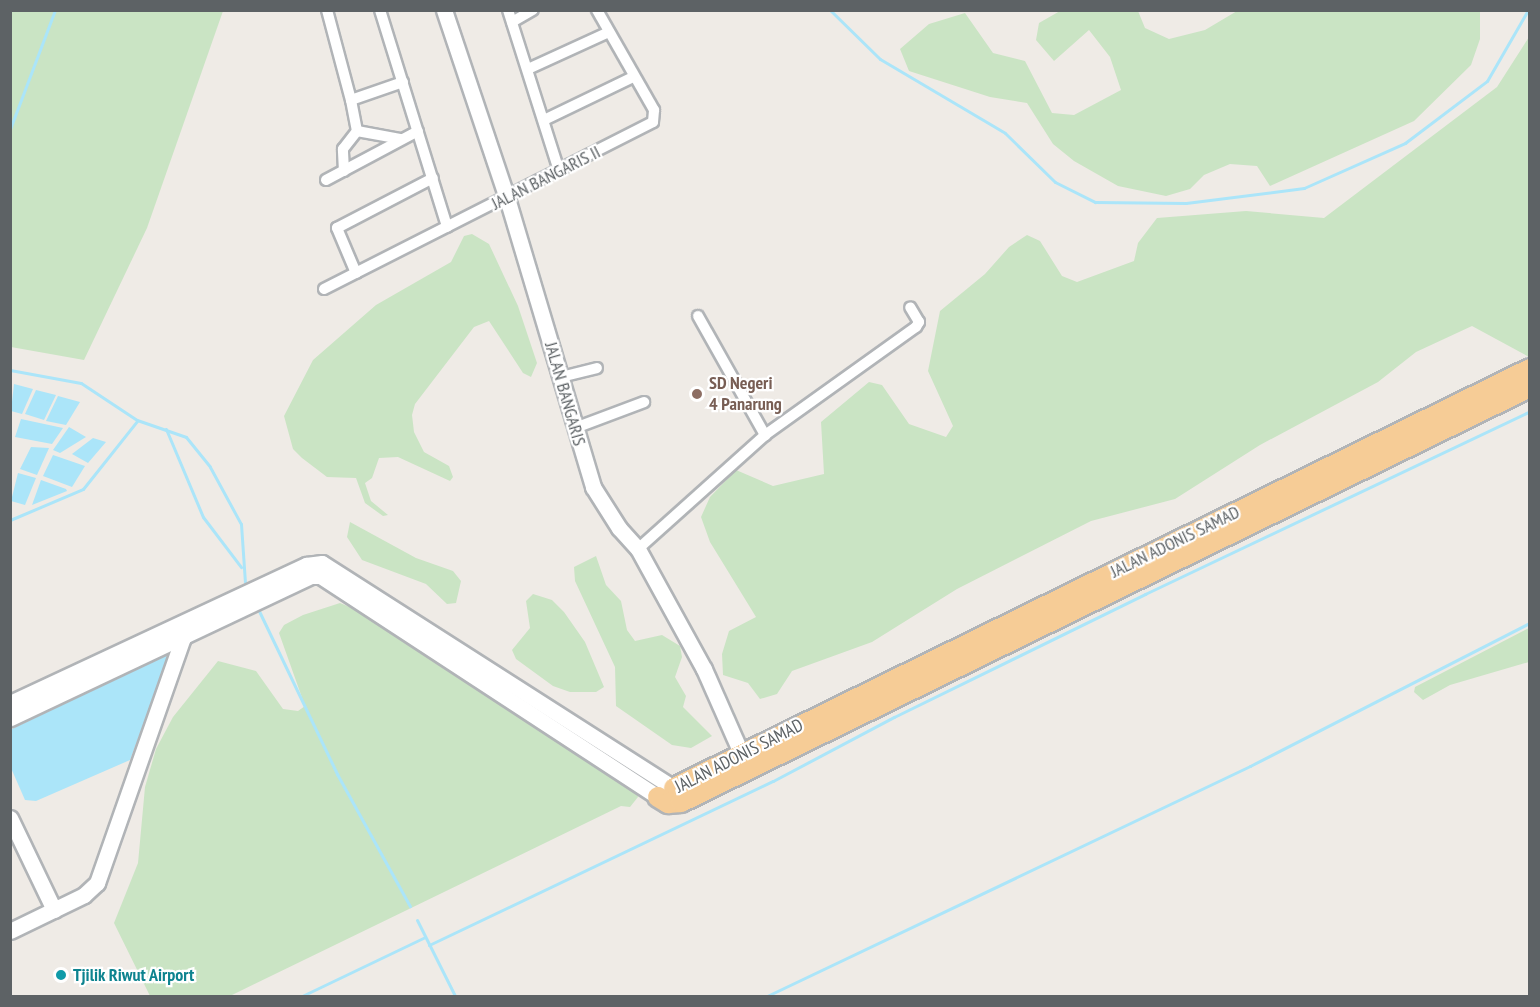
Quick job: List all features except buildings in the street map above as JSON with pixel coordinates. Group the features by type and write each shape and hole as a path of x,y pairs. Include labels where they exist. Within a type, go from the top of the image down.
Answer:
{"highway":[{"name":"JALAN ADONIS SAMAD","path":"1530,369 910,681 681,802 668,803 666,793 741,753 910,681 1530,387"}],"street":[{"path":"327,10 357,131 343,149 344,171"},
{"path":"380,10 447,227"},
{"name":"JALAN BANGARIS","path":"444,10 507,198 596,493 638,549 704,669 741,753"},
{"path":"508,10 559,171"},
{"path":"512,22 534,10"},
{"name":"JALAN BANGARIS II","path":"324,289 653,122 654,110 633,77 597,10"},
{"path":"528,69 609,32"},
{"path":"544,120 633,77"},
{"path":"351,100 402,82"},
{"path":"357,131 401,139"},
{"path":"326,180 418,131"},
{"path":"356,273 337,228 433,178"},
{"path":"638,549 765,435 916,327 919,322 910,307"},
{"path":"698,316 765,435"},
{"path":"561,377 597,368"},
{"path":"575,428 644,402"},
{"path":"10,718 255,596 311,576 326,577 666,793"},
{"path":"10,704 181,631"},
{"path":"10,931 84,895 97,883 181,631"},
{"path":"10,818 54,910"}],"green space":[{"path":"10,11 223,11 147,228 84,360 11,347"},
{"path":"1060,11 1138,11 1145,28 1169,39 1205,30 1237,11 1480,11 1480,39 1471,65 1414,121 1270,186 1257,166 1230,164 1204,175 1190,189 1166,196 1118,186 1074,161 1053,144 1027,103 990,97 909,71 900,49 929,24 965,13 993,53 1025,61 1052,113 1074,115 1121,90 1110,57 1089,30 1054,61 1036,40 1039,23"},
{"path":"1529,37 1529,357 1472,326 1416,352 1378,382 1260,445 1175,499 1091,521 957,589 872,642 792,671 777,694 760,699 748,683 723,675 722,654 729,631 756,617 710,542 701,517 710,497 736,470 773,486 824,474 821,422 869,382 882,385 909,424 946,437 953,426 928,371 940,311 985,274 1009,247 1027,235 1040,241 1062,276 1077,282 1134,261 1138,243 1157,218 1246,211 1324,218 1497,87"},
{"path":"472,234 489,244 518,306 537,363 531,377 523,373 489,321 474,327 415,404 412,415 414,432 424,452 449,466 453,477 450,481 398,457 379,458 372,478 365,483 371,501 388,515 383,516 365,503 356,478 327,477 293,449 284,416 313,360 376,305 451,262 464,236"},
{"path":"350,522 416,558 453,571 461,581 456,603 447,604 426,584 362,560 347,537"},
{"path":"596,556 606,585 621,601 627,630 635,641 662,635 680,646 682,657 675,677 686,696 683,707 712,736 691,748 672,745 616,706 615,667 575,581 574,567"},
{"path":"533,594 552,600 564,612 585,642 604,687 596,692 570,692 553,686 516,659 512,650 530,628 526,601"},
{"path":"340,603 374,617 415,648 471,679 637,791 638,797 630,807 621,806 230,996 150,996 114,923 138,863 145,787 156,749 173,717 218,661 256,671 283,709 298,711 305,706 279,633 284,625 303,615"},
{"path":"1529,628 1529,662 1450,685 1423,700 1414,692 1415,687"}],"water":[{"path":"14,384 33,389 22,414 11,411"},
{"path":"36,390 56,395 44,420 25,414"},
{"path":"58,396 80,402 66,425 46,421"},
{"path":"21,419 63,428 52,444 15,437"},
{"path":"69,427 86,437 60,453 53,450"},
{"path":"93,438 106,442 88,463 72,454"},
{"path":"31,447 49,448 37,475 20,469"},
{"path":"53,455 85,466 72,487 43,476"},
{"path":"18,473 36,478 25,505 11,501"},
{"path":"41,480 66,489 67,491 32,505"},
{"path":"166,654 168,659 130,760 36,801 25,800 11,768 10,730"}],"waterway":[{"path":"10,129 55,10"},
{"path":"830,10 880,59 1005,133 1055,182 1095,202 1186,203 1304,188 1405,143 1487,81 1528,10"},
{"path":"10,370 81,383 137,420 186,437 210,467 241,524 245,582"},
{"path":"429,945 773,781 894,717 1145,594 1530,411"},
{"path":"10,520 83,489 137,421"},
{"path":"166,429 203,517 241,567"},
{"path":"259,611 337,774 410,906"},
{"path":"767,996 1250,766 1530,623"},
{"path":"417,920 455,996"},
{"path":"302,996 425,937"}],"place":[{"name":"SD Negeri 4 Panarung","path":"697,394"},
{"name":"Tjilik Riwut Airport","path":"61,975"}]}
